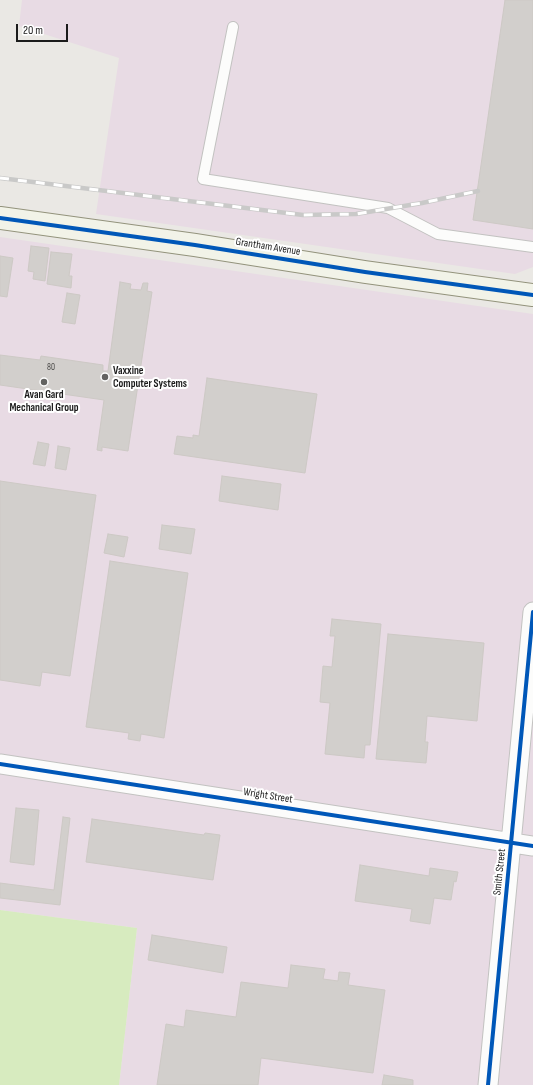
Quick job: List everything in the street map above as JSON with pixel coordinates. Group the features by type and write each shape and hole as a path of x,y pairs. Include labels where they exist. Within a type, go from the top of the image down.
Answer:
{"street":[{"name":"Grantham Avenue","path":"0,218 195,244 365,272 533,295"},
{"name":"Smith Street","path":"488,1085 533,612"},
{"name":"Wright Street","path":"0,764 533,846"}],"lane":[{"path":"233,27 203,179 388,208 438,234 533,247"}],"shaded area":[{"path":"22,0 533,0 533,267 515,274 96,214 119,58 19,26"},
{"path":"0,237 533,314 533,1085 119,1085 137,928 0,910"}],"green space":[{"path":"0,910 137,928 119,1085 0,1085"}],"building":[{"path":"505,0 533,0 533,229 473,220"},
{"path":"31,246 49,248 45,281 33,279 34,272 28,271"},
{"path":"51,252 72,254 69,276 72,276 71,288 47,284"},
{"path":"0,256 13,258 7,297 0,296"},
{"path":"120,282 131,284 130,289 141,290 143,283 148,283 147,291 152,292 128,451 102,447 102,451 97,450 104,400 0,385 0,355 40,360 41,356 103,365 103,371 108,371"},
{"path":"67,293 80,295 75,324 62,322"},
{"path":"207,378 317,394 305,473 174,454 177,436 193,438 193,435 199,436"},
{"path":"38,442 49,444 45,466 33,464"},
{"path":"58,446 70,448 66,470 55,468"},
{"path":"222,476 281,484 278,510 219,501"},
{"path":"0,481 96,495 70,676 42,672 40,686 0,680"},
{"path":"162,525 195,529 191,554 159,549"},
{"path":"108,534 128,537 124,557 104,553"},
{"path":"110,561 188,573 164,738 141,734 140,741 128,739 129,733 86,727"},
{"path":"332,619 381,624 370,745 365,745 364,758 325,754 330,703 320,702 323,666 332,667 335,636 330,636"},
{"path":"388,634 484,643 477,721 427,716 425,742 428,742 426,763 376,759"},
{"path":"16,808 39,810 34,865 10,862"},
{"path":"63,817 70,818 60,905 0,898 0,883 54,890"},
{"path":"92,819 204,835 205,833 220,835 213,880 86,862"},
{"path":"360,865 429,876 430,868 458,872 456,882 454,881 451,900 434,898 430,924 410,921 412,909 355,901"},
{"path":"152,935 227,947 223,973 148,960"},
{"path":"291,965 325,969 323,979 338,981 339,972 350,973 348,985 385,990 373,1073 261,1058 258,1085 157,1085 166,1024 184,1027 186,1010 236,1017 241,982 288,988"},
{"path":"384,1075 413,1080 413,1085 382,1085"}],"railway":[{"path":"0,178 303,215 356,214 422,203 478,191"}],"cycle path":[{"path":"0,218 195,245 365,272 533,295"},
{"path":"488,1085 533,612"},
{"path":"0,764 533,846"}],"place":[{"name":"Vaxxine Computer Systems","path":"105,377"},
{"name":"Avan Gard Mechanical Group","path":"44,382"}]}
